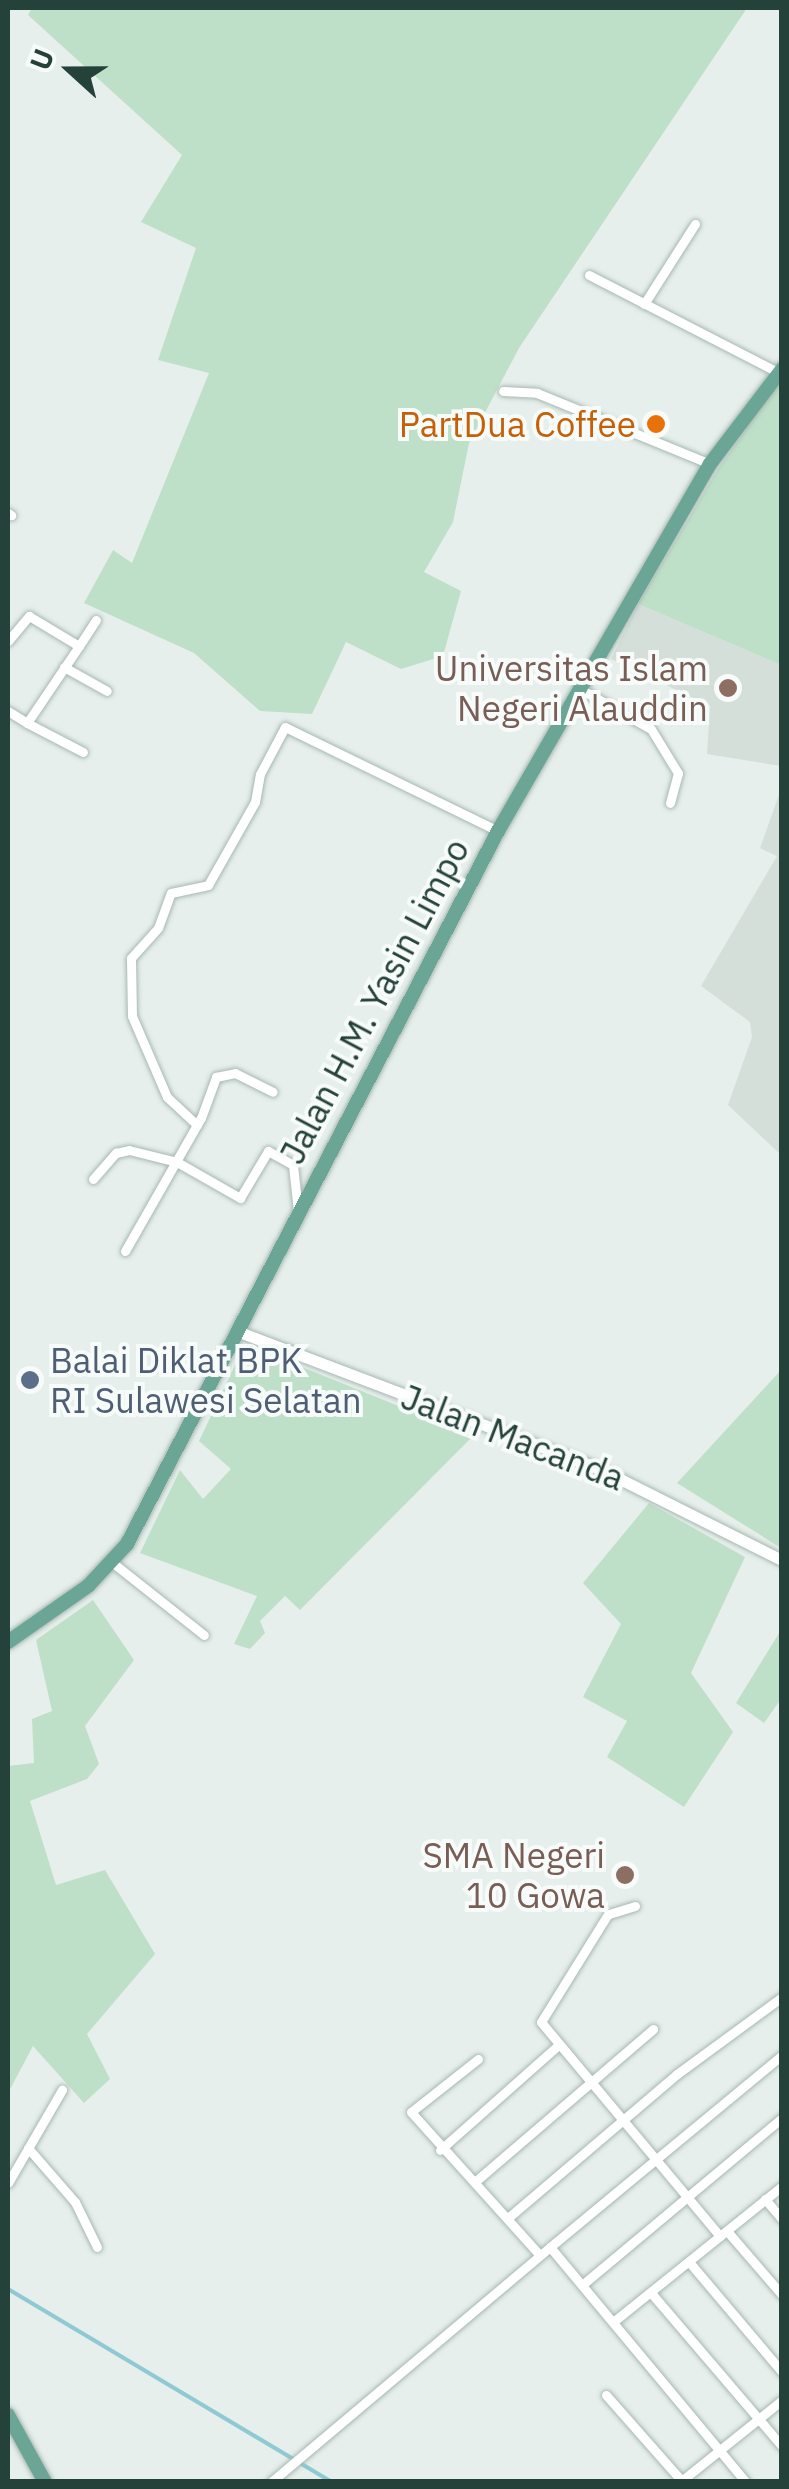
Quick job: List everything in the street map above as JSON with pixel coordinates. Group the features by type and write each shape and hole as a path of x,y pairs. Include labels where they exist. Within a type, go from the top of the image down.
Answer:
{"main road":[{"name":"Jalan H.M. Yasin Limpo","path":"8,1642 113,1563 139,1524 498,831 710,464 780,370"},
{"path":"8,2415 45,2482"}],"street":[{"path":"644,304 694,224"},
{"path":"589,275 780,370"},
{"path":"504,392 536,393 710,464"},
{"path":"8,642 29,616 78,646"},
{"path":"27,723 96,620"},
{"path":"64,667 107,691"},
{"path":"580,689 651,729 678,773 670,803"},
{"path":"8,711 83,752"},
{"path":"197,1126 166,1097 132,1016 131,958 158,928 171,893 208,884 255,802 260,774 284,726 498,831"},
{"path":"126,1250 197,1126 220,1074 247,1077 273,1092"},
{"path":"93,1179 116,1152 129,1150 177,1162 240,1198 268,1151 293,1165 298,1212"},
{"name":"Jalan Macanda","path":"237,1331 600,1468 782,1560"},
{"path":"113,1563 204,1635"},
{"path":"635,1906 608,1914 542,2016 556,2046 685,2198 782,2295"},
{"path":"509,2217 620,2122 782,1996"},
{"path":"476,2180 654,2029"},
{"path":"440,2150 556,2046"},
{"path":"271,2482 539,2254 782,2056"},
{"path":"478,2058 411,2110 440,2150 476,2180 539,2254"},
{"path":"8,2183 62,2090"},
{"path":"582,2284 782,2118"},
{"path":"28,2148 75,2202 97,2247"},
{"path":"613,2322 782,2186"},
{"path":"765,2199 782,2219"},
{"path":"550,2246 746,2482"},
{"path":"690,2263 782,2372"},
{"path":"652,2294 782,2446"},
{"path":"606,2394 680,2481 782,2400"}],"shaded area":[{"name":"Universitas Islam Negeri Alauddin","path":"638,604 781,665 781,766 707,754 710,706 611,659"},
{"name":"Universitas Islam Negeri Alauddin","path":"781,789 782,1155 728,1105 752,1037 750,1022 701,986 777,856 760,848"}],"green space":[{"path":"32,8 747,8 519,348 469,443 453,522 424,572 461,591 443,656 401,669 346,642 312,714 260,711 194,653 84,603 113,550 132,563 209,373 158,360 196,248 141,222 182,155 28,15"},
{"path":"781,379 781,665 638,604 718,469"},
{"path":"245,1344 473,1436 300,1610 285,1596 260,1621 265,1633 250,1649 234,1644 257,1596 140,1553 180,1470 203,1499 231,1469 199,1441"},
{"path":"781,1370 781,1548 677,1483"},
{"path":"649,1503 745,1557 691,1673 733,1732 684,1807 607,1757 627,1721 583,1697 621,1624 583,1583"},
{"path":"93,1600 134,1660 85,1726 99,1764 87,1779 30,1801 56,1885 105,1870 155,1954 87,2034 110,2079 84,2103 33,2046 8,2093 8,1766 34,1763 32,1719 52,1711 36,1640"},
{"path":"781,1630 781,1699 764,1723 736,1703"}],"waterway":[{"path":"8,2289 332,2482"}],"place":[{"name":"PartDua Coffee","path":"656,424"},
{"name":"Universitas Islam Negeri Alauddin","path":"728,688"},
{"name":"Balai Diklat BPK RI Sulawesi Selatan","path":"30,1380"},
{"name":"SMA Negeri 10 Gowa","path":"625,1875"}]}
